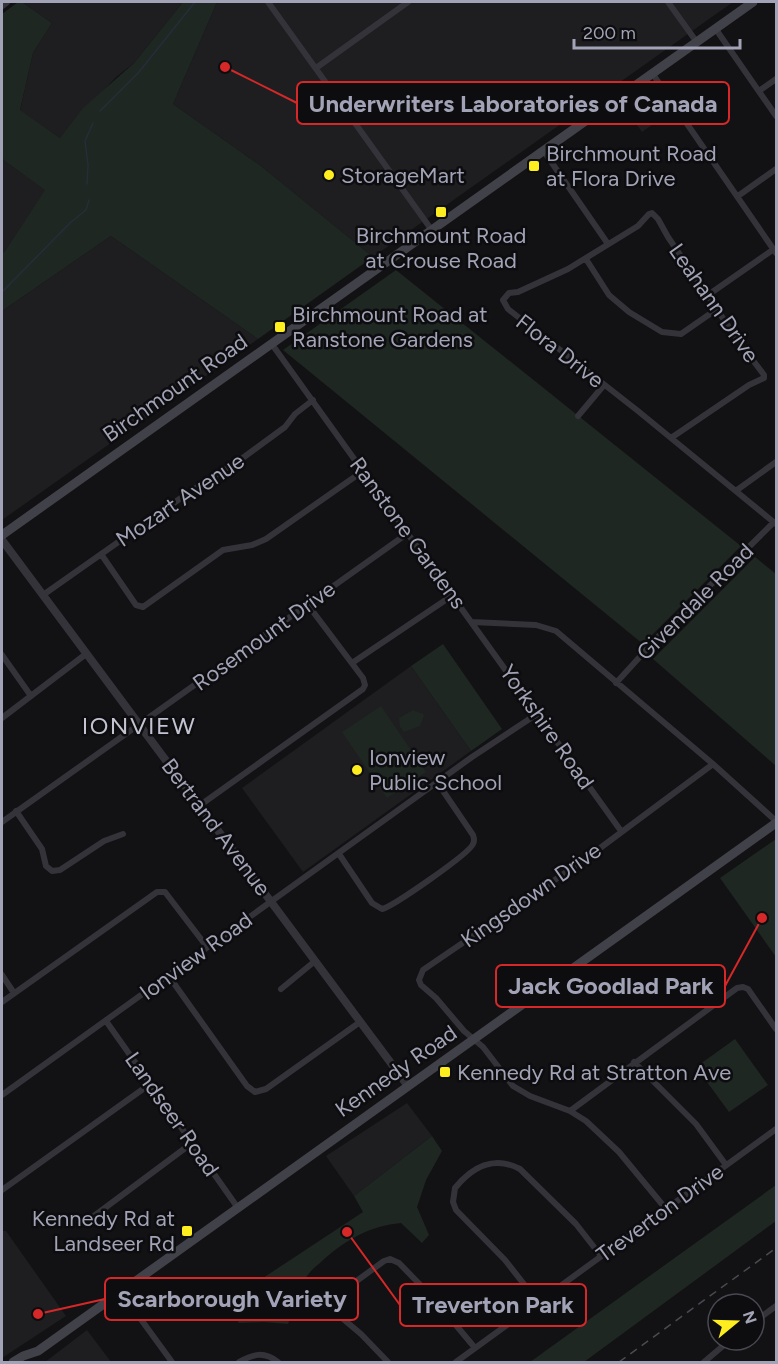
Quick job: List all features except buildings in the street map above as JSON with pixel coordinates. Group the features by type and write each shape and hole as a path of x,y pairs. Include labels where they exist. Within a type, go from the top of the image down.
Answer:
{"main road":[{"name":"Birchmount Road","path":"2,535 753,2"},
{"name":"Kennedy Road","path":"14,1362 38,1351 777,822"},
{"name":"Kennedy Road","path":"30,1362 38,1351"}],"street":[{"path":"2,5 6,2"},
{"path":"268,2 431,229"},
{"path":"316,68 408,2"},
{"path":"668,2 696,41"},
{"path":"715,28 777,116"},
{"path":"652,73 775,251 708,295"},
{"path":"759,91 777,79"},
{"path":"543,150 608,244"},
{"path":"738,196 777,169"},
{"name":"Leahann Drive","path":"608,244 638,225 646,215 652,213 754,363 763,371 764,378 749,385 671,438"},
{"name":"Flora Drive","path":"608,244 547,280 518,292 509,293 503,303 775,523"},
{"path":"586,259 609,294 628,312 662,332 681,334 717,309"},
{"name":"Ranstone Gardens","path":"271,343 472,622 536,625 567,639 777,822"},
{"path":"578,416 604,386"},
{"name":"Mozart Avenue","path":"43,595 285,428 296,414 313,400"},
{"path":"736,490 777,462"},
{"path":"101,554 136,605 142,607 224,550 266,539 363,471"},
{"name":"Givendale Road","path":"616,683 718,575 775,523"},
{"name":"Rosemount Drive","path":"2,822 408,533"},
{"name":"Bertrand Avenue","path":"2,540 408,1086"},
{"path":"352,663 453,595"},
{"path":"199,806 363,689 364,681 308,605"},
{"name":"Yorkshire Road","path":"472,622 621,831"},
{"path":"2,718 86,654"},
{"path":"2,655 31,696"},
{"name":"Ionview Road","path":"2,1095 437,782 537,714"},
{"name":"Kingsdown Drive","path":"474,1039 421,985 420,974 713,764"},
{"path":"339,854 372,903 382,909 391,906 444,868 473,845 474,839 473,834 437,782"},
{"path":"16,812 42,849 46,867 52,871 60,870 104,841 123,834"},
{"path":"2,1002 157,892 165,892 172,899 207,947"},
{"path":"281,989 315,961"},
{"path":"2,975 14,993"},
{"path":"168,975 247,1086 255,1092 266,1089 360,1022"},
{"path":"570,1111 737,988 748,989 777,1029"},
{"name":"Landseer Road","path":"106,1021 238,1208"},
{"path":"474,1039 506,1079 520,1091 570,1111 586,1121 619,1152 666,1209"},
{"path":"634,1062 696,1124 726,1165"},
{"path":"2,1190 150,1083"},
{"name":"Treverton Drive","path":"456,1362 777,1129"},
{"path":"86,1222 192,1143"},
{"path":"538,1302 505,1260 456,1210 453,1202 455,1188 468,1176 483,1166 497,1162 510,1164 520,1169 576,1224 601,1256"},
{"path":"388,1362 330,1305 336,1296 390,1259 399,1263 435,1300 475,1348"},
{"path":"121,1292 172,1362"},
{"path":"704,1362 716,1352"},
{"path":"239,1362 260,1354 267,1355 278,1362"}],"shaded area":[{"path":"18,2 22,2 52,23 33,53 20,110 60,138 83,108 134,63 183,2 217,2 173,104 261,166 373,257 258,339 111,236 2,311 2,253 45,190 2,159 2,14"},
{"path":"22,2 183,2 134,63 116,77 60,138 20,111 33,53 52,23"},
{"path":"217,2 733,2 373,257 261,166 173,104"},
{"path":"651,87 669,113 642,132 624,107"},
{"path":"2,159 46,190 2,253"},
{"path":"111,236 258,339 2,520 2,311"},
{"path":"396,270 741,546 643,644 283,350"},
{"path":"755,557 776,574 776,766 653,659"},
{"path":"443,644 502,729 471,751 411,666"},
{"name":"Ionview Public School","path":"411,666 471,751 303,872 242,788"},
{"path":"381,706 426,772 387,798 342,732"},
{"path":"413,710 424,716 420,726 404,732 400,727 399,718"},
{"path":"776,839 776,957 720,878"},
{"path":"735,1039 768,1085 729,1112 696,1067"},
{"path":"407,1103 432,1136 354,1196 326,1156"},
{"path":"432,1136 442,1151 426,1180 417,1207 429,1235 422,1243 401,1223 369,1230 341,1246 309,1274 298,1293 288,1324 239,1323 225,1303 363,1212 354,1196"},
{"path":"776,1185 776,1221 584,1362 530,1362"},
{"path":"2,1231 6,1231 66,1316 2,1358"},
{"path":"87,1330 111,1362 45,1362"}],"waterway":[{"path":"100,111 139,72 195,2"},
{"path":"87,184 88,165 85,141 93,123"},
{"path":"2,292 70,223 86,210 89,200"}],"railway":[{"path":"619,1362 776,1248"}],"place":[{"name":"Underwriters Laboratories of Canada","path":"225,67"},
{"name":"Birchmount Road at Flora Drive","path":"534,166"},
{"name":"StorageMart","path":"329,175"},
{"name":"Birchmount Road at Crouse Road","path":"441,212"},
{"name":"Birchmount Road at Ranstone Gardens","path":"280,327"},
{"name":"Ionview Public School","path":"357,770"},
{"name":"Jack Goodlad Park","path":"762,918"},
{"name":"Kennedy Rd at Stratton Ave","path":"445,1072"},
{"name":"Kennedy Rd at Landseer Rd","path":"187,1231"},
{"name":"Treverton Park","path":"347,1232"},
{"name":"Scarborough Variety","path":"38,1314"}],"district":[{"name":"IONVIEW","path":"139,725"}]}
